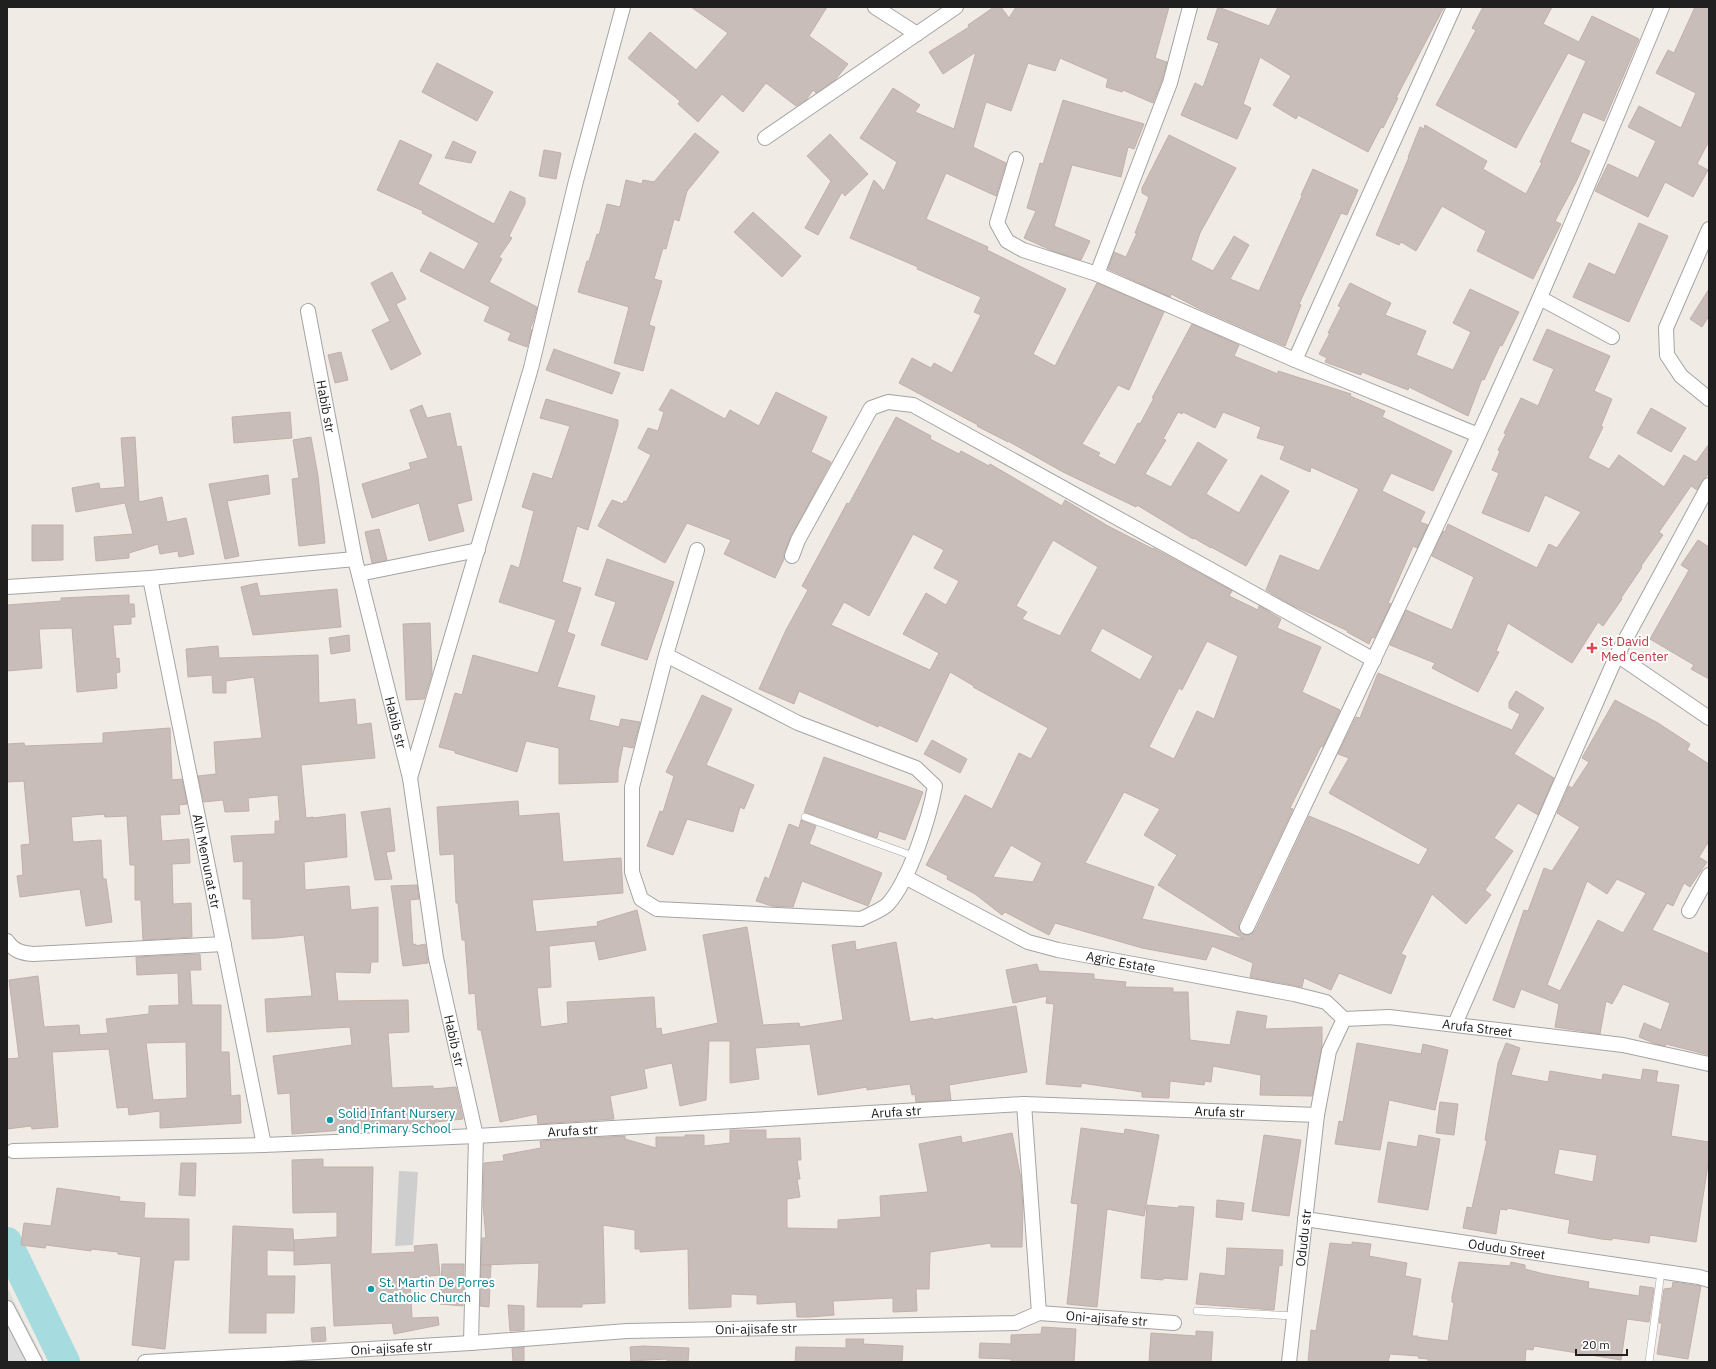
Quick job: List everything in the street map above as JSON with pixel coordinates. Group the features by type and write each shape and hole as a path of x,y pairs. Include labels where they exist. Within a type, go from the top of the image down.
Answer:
{"street":[{"path":"410,778 478,550 530,368 576,181 623,7"},
{"path":"874,7 917,34"},
{"path":"765,138 956,7"},
{"path":"1097,274 1170,83 1190,7"},
{"path":"1296,360 1454,7"},
{"path":"1247,927 1374,660 1540,298 1662,7"},
{"path":"1016,159 997,223 1007,241 1023,250 1097,274 1296,360 1478,435"},
{"path":"1709,228 1666,328 1667,355 1681,376 1709,399"},
{"path":"1540,298 1612,337"},
{"name":"Habib str","path":"308,311 355,559 410,778 436,958 476,1136"},
{"path":"792,556 798,540 871,408 888,402 913,405 1374,660"},
{"path":"1455,1024 1617,655 1709,485"},
{"path":"359,574 478,550"},
{"path":"666,655 798,723 916,768 935,786 930,811 905,877 887,905 861,920 657,909 641,899 632,872 632,786 666,655 696,550"},
{"path":"7,587 150,578 355,559"},
{"name":"Alh Memunat str","path":"150,578 264,1145"},
{"path":"1617,655 1709,718"},
{"path":"1689,911 1709,875"},
{"name":"Agric Estate","path":"905,877 1028,942 1058,950 1294,994 1326,1002 1344,1018"},
{"path":"7,942 12,948 21,953 33,954 224,944"},
{"name":"Arufa Street","path":"1344,1018 1389,1017 1623,1045 1709,1064"},
{"path":"1317,1114 1329,1051 1344,1018"},
{"path":"1024,1104 1040,1314"},
{"name":"Arufa str","path":"476,1136 1024,1104 1317,1114"},
{"name":"Odudu str","path":"1289,1362 1317,1114"},
{"path":"13,1151 264,1145 476,1136 471,1343"},
{"name":"Odudu Street","path":"1305,1219 1700,1277 1709,1280"},
{"path":"7,1308 35,1362"},
{"name":"Oni-ajisafe str","path":"145,1362 471,1343 627,1331 1016,1323 1040,1314 1174,1323"}],"lane":[{"path":"805,817 913,856"},
{"path":"1649,1362 1661,1272"},
{"path":"1197,1311 1295,1316"}],"shaded area":[{"path":"399,1171 418,1172 413,1245 395,1246"},
{"path":"7,1287 45,1362 7,1362"}],"building":[{"path":"691,7 827,7 809,36 848,64 835,80 816,93 813,90 806,100 796,106 766,83 743,112 722,94 698,122 678,104 680,101 628,58 650,32 696,70 728,33"},
{"path":"994,7 1001,7 1009,18 1016,7 1169,7 1155,58 1167,62 1153,103 1123,90 1122,92 1106,87 1108,79 1060,58 1055,71 1028,63 1011,111 986,102 973,147 1006,163 996,196 946,173 926,219 988,247 987,250 1066,289 1033,354 1055,366 1097,283 1164,312 1129,390 1118,385 1082,444 1100,453 1098,456 1115,465 1138,423 1140,424 1154,398 1152,398 1192,324 1239,345 1234,356 1278,374 1278,371 1351,394 1350,396 1385,411 1382,417 1452,451 1433,491 1391,473 1382,491 1425,512 1420,522 1428,525 1417,548 1413,546 1388,603 1391,604 1374,638 1372,637 1369,644 1347,632 1348,631 1292,605 1266,590 1280,555 1319,571 1359,489 1311,467 1310,472 1280,459 1285,446 1257,438 1261,427 1223,412 1215,428 1183,412 1182,414 1178,412 1163,439 1166,440 1145,474 1171,487 1198,442 1227,460 1206,494 1239,513 1261,475 1289,491 1246,566 1194,538 1193,539 1137,505 1136,507 1063,472 899,383 912,358 931,368 934,363 952,373 981,315 974,312 981,297 917,269 918,267 850,238 874,180 884,191 897,162 860,138 893,88 920,105 915,112 954,129 976,52 943,74 929,52 969,27 968,25"},
{"path":"1218,7 1269,26 1278,7 1444,7 1396,98 1398,98 1383,128 1381,127 1368,152 1298,115 1296,119 1273,105 1291,76 1260,57 1243,104 1251,108 1237,139 1181,115 1195,83 1203,87 1219,43 1207,39"},
{"path":"1483,7 1552,7 1543,24 1579,42 1592,16 1639,39 1604,121 1583,112 1570,142 1590,151 1576,182 1555,221 1561,224 1533,279 1477,251 1486,231 1442,206 1416,251 1401,242 1399,245 1376,235 1420,127 1424,129 1425,125 1487,161 1483,169 1526,194 1542,163 1540,162 1586,61 1568,53 1516,148 1436,105 1476,30 1472,28"},
{"path":"1695,7 1709,7 1709,141 1697,164 1708,170 1693,197 1665,182 1648,217 1595,191 1608,164 1638,178 1656,141 1628,127 1639,106 1681,128 1696,93 1656,73 1668,50 1674,53"},
{"path":"437,63 493,92 477,121 422,92"},
{"path":"1063,100 1144,124 1134,149 1128,147 1121,177 1072,165 1054,226 1090,241 1081,260 1053,251 1024,238 1036,211 1027,208 1040,163 1043,164"},
{"path":"695,133 719,152 687,191 679,221 674,219 666,249 663,248 654,279 662,281 649,325 655,327 643,371 614,363 629,307 578,292 587,261 589,261 597,234 599,235 607,204 620,207 626,180 642,184 643,180 654,182"},
{"path":"830,134 868,174 845,196 842,192 818,235 805,228 831,181 807,156"},
{"path":"1169,135 1236,168 1200,233 1191,260 1213,271 1234,236 1249,245 1230,279 1259,291 1313,169 1358,190 1347,215 1341,213 1299,304 1301,305 1285,346 1200,309 1171,294 1170,297 1108,269 1114,252 1126,257 1137,233 1135,233 1149,197 1142,193 1142,188"},
{"path":"400,140 432,155 418,184 494,224 510,191 525,198 525,204 509,236 512,238 499,257 502,259 489,282 537,307 530,329 532,330 527,347 508,340 511,333 484,321 490,307 420,271 430,252 464,270 479,243 422,213 423,211 377,190"},
{"path":"453,141 476,152 471,163 445,158"},
{"path":"544,150 561,153 556,179 539,176"},
{"path":"753,212 801,256 782,277 734,232"},
{"path":"1639,223 1668,236 1629,322 1573,297 1589,263 1615,275"},
{"path":"392,272 406,299 396,304 421,354 391,370 372,330 390,321 371,283"},
{"path":"1350,283 1391,303 1385,315 1426,331 1416,355 1453,370 1471,332 1453,323 1470,289 1519,312 1502,346 1500,345 1484,380 1482,379 1468,416 1409,387 1408,390 1362,372 1361,375 1325,362 1327,358 1319,354 1341,307 1338,306"},
{"path":"1709,289 1709,316 1702,327 1690,319"},
{"path":"1547,329 1610,356 1594,391 1612,399 1601,426 1603,427 1588,458 1609,469 1619,455 1664,487 1684,455 1696,462 1709,444 1709,473 1697,490 1691,486 1659,532 1663,535 1641,566 1642,567 1621,598 1622,599 1603,626 1598,622 1572,663 1508,623 1496,651 1499,652 1478,692 1432,668 1435,663 1390,645 1406,610 1452,630 1474,577 1432,556 1443,531 1445,532 1448,524 1537,568 1549,544 1557,548 1581,512 1545,495 1529,532 1482,513 1499,473 1492,470 1500,451 1498,450 1506,434 1504,433 1521,398 1538,406 1554,369 1533,360"},
{"path":"554,349 620,373 612,394 546,370"},
{"path":"341,352 348,380 335,383 328,355"},
{"path":"671,389 725,419 730,410 759,426 776,392 827,417 811,452 831,462 791,536 784,553 784,559 775,578 724,554 731,540 687,523 665,563 598,526 612,500 623,504 624,501 626,502 651,455 638,448 648,428 658,431 664,412 659,410"},
{"path":"546,399 618,420 618,425 588,530 577,526 562,582 581,588 567,632 575,635 557,687 595,696 589,720 619,727 621,719 640,722 633,748 623,746 618,771 618,782 559,784 559,748 526,741 517,772 439,747 455,693 462,695 473,655 538,673 556,620 499,602 511,565 519,568 534,511 522,507 533,473 552,479 570,426 540,418"},
{"path":"422,405 427,418 450,413 457,447 461,446 472,500 457,504 464,531 429,541 419,503 372,518 362,484 411,469 409,463 428,458 410,410"},
{"path":"1651,408 1686,428 1671,452 1637,433"},
{"path":"290,412 292,438 234,443 232,417"},
{"path":"896,417 931,436 930,439 959,454 961,451 989,466 990,464 1062,506 1065,500 1108,526 1153,548 1232,591 1229,596 1258,610 1259,606 1281,619 1277,628 1321,647 1302,692 1340,710 1323,747 1321,746 1290,808 1293,809 1239,923 1239,928 1243,934 1248,935 1255,931 1309,816 1419,865 1428,849 1329,793 1349,758 1338,754 1356,717 1360,718 1378,673 1512,730 1520,714 1509,708 1509,702 1516,691 1544,708 1514,754 1554,778 1538,815 1518,803 1494,838 1513,851 1485,890 1491,895 1466,924 1432,894 1401,954 1406,956 1391,994 1339,973 1331,990 1304,978 1302,987 1250,977 1253,963 1212,946 1206,960 1142,948 1055,923 1049,935 1005,912 1002,915 975,894 947,879 948,876 926,865 965,795 992,809 1019,753 1031,759 1048,728 973,687 974,686 950,672 917,742 879,725 878,727 799,691 794,704 759,689 786,630 808,590 802,586 847,503 849,504","holes":["913,534 944,550 934,568 959,581 946,605 926,593 903,634 939,653 930,670 831,625 844,602 869,616","1053,540 1098,567 1060,636 1022,619 1027,612 1016,606","1102,628 1153,656 1140,680 1090,651","1207,641 1238,656 1214,719 1197,711 1174,759 1149,747 1179,688 1182,690","1124,792 1160,809 1144,835 1177,855 1158,885 1244,939 1142,919 1154,887 1085,863","1011,845 1042,863 1033,882 993,877"]},
{"path":"135,437 139,502 162,497 167,522 186,518 194,554 179,557 178,551 160,554 158,544 129,553 129,558 96,561 94,537 133,534 125,503 76,512 72,488 99,483 100,489 125,487 121,438"},
{"path":"311,437 318,476 325,543 299,546 292,479 299,478 293,440"},
{"path":"268,475 270,494 227,501 239,556 225,559 209,484"},
{"path":"32,525 63,525 63,560 32,561"},
{"path":"379,529 387,560 372,563 365,532"},
{"path":"1698,540 1709,547 1709,679 1691,669 1694,665 1650,639 1689,570 1681,565"},
{"path":"607,559 674,582 647,660 601,645 616,602 595,595"},
{"path":"257,583 260,596 337,589 341,627 253,635 241,587"},
{"path":"129,595 129,604 134,604 135,617 131,617 131,624 113,625 116,659 119,658 120,672 116,673 117,688 77,692 72,628 39,629 42,668 7,671 7,605 61,601 61,598"},
{"path":"430,623 432,673 424,699 406,700 403,624"},
{"path":"349,635 350,651 331,654 329,638"},
{"path":"218,646 219,658 318,655 319,703 355,699 357,725 371,723 375,758 301,765 306,818 345,814 347,857 304,862 305,890 349,886 351,910 378,907 378,962 371,962 370,973 335,972 338,1001 408,1000 409,1032 388,1033 392,1088 433,1086 433,1089 456,1087 463,1119 435,1122 433,1129 418,1130 419,1124 292,1134 290,1093 278,1094 273,1056 352,1045 350,1027 267,1032 265,999 312,996 304,935 252,939 251,899 243,899 243,861 234,862 231,836 275,834 275,821 280,821 278,795 248,798 249,811 225,812 223,800 204,802 198,776 216,774 214,742 262,738 254,677 226,681 226,693 213,693 212,675 188,677 186,649"},
{"path":"702,695 732,709 706,765 754,785 744,809 740,807 733,832 687,819 673,855 647,846 660,811 663,812 674,776 666,772"},
{"path":"1615,700 1658,723 1690,744 1687,750 1709,764 1709,841 1699,857 1707,862 1690,887 1684,883 1673,906 1667,903 1652,930 1709,954 1709,1055 1666,1044 1665,1046 1656,1044 1639,1037 1644,1023 1661,1030 1670,1003 1623,984 1612,1004 1606,1001 1600,1034 1555,1027 1559,1004 1521,989 1514,1008 1493,1000 1524,910 1528,911 1544,868 1552,871 1580,827 1557,813 1569,786 1572,788 1589,762 1582,758","holes":["1617,879 1646,893 1623,933 1598,920 1560,991 1547,985 1587,881 1607,894"]},
{"path":"170,728 172,780 182,779 187,804 179,805 180,814 160,815 162,841 189,839 190,863 172,864 173,904 191,903 192,937 143,940 141,900 135,900 135,865 130,865 127,816 105,817 104,814 71,817 73,842 101,840 103,879 106,879 112,922 86,926 80,889 20,897 17,876 23,875 21,845 30,844 24,781 7,782 7,744 24,743 25,746 103,743 103,733"},
{"path":"932,740 967,759 960,773 924,754"},
{"path":"824,757 923,792 905,840 879,831 877,838 804,812"},
{"path":"518,801 519,816 559,813 563,862 621,858 623,893 532,900 536,932 598,926 597,922 637,910 646,950 599,960 595,941 549,946 551,987 537,988 541,1027 568,1023 567,1002 654,997 656,1029 661,1028 662,1035 718,1023 703,935 747,927 763,1025 799,1023 800,1027 843,1020 832,945 855,941 856,950 896,942 910,1022 933,1018 933,1020 1016,1006 1027,1072 949,1085 951,1100 916,1102 915,1094 912,1095 910,1084 867,1090 867,1087 818,1095 810,1044 755,1048 759,1079 730,1083 730,1041 709,1041 706,1100 680,1106 672,1063 644,1069 647,1088 610,1096 614,1119 538,1124 537,1114 500,1122 481,1030 478,1030 475,993 469,994 465,940 462,940 458,903 456,903 454,854 440,855 437,807"},
{"path":"390,808 395,851 386,852 392,879 375,880 361,812"},
{"path":"801,820 816,826 809,844 882,873 868,906 802,881 793,907 772,906 756,901 765,877 769,879 789,824 799,828"},
{"path":"417,885 419,899 410,900 413,945 416,944 416,946 425,944 428,963 403,966 391,886"},
{"path":"200,954 201,970 190,970 192,1005 221,1005 221,1052 229,1052 231,1096 240,1095 241,1123 160,1128 160,1111 129,1115 128,1107 117,1108 109,1049 52,1052 58,1127 32,1129 31,1126 7,1129 7,1059 19,1058 9,980 38,976 44,1027 79,1025 80,1035 108,1033 106,1019 149,1014 149,1006 179,1005 178,973 137,975 136,957","holes":["186,1042 187,1098 153,1100 146,1043"]},
{"path":"1037,964 1039,971 1094,974 1094,979 1126,982 1125,987 1173,988 1173,992 1188,992 1190,1040 1230,1045 1237,1011 1267,1016 1265,1029 1322,1027 1322,1046 1312,1096 1260,1095 1261,1075 1213,1066 1211,1082 1205,1081 1204,1085 1170,1081 1169,1098 1142,1097 1142,1092 1081,1083 1081,1087 1046,1084 1054,1004 1046,1003 1047,996 1013,1003 1006,970"},
{"path":"1357,1043 1421,1054 1423,1044 1448,1050 1435,1110 1389,1100 1380,1150 1335,1144 1339,1121 1343,1122"},
{"path":"1506,1043 1520,1048 1511,1075 1548,1082 1550,1071 1602,1080 1603,1074 1641,1080 1643,1069 1658,1071 1656,1082 1679,1085 1671,1136 1709,1142 1709,1158 1696,1242 1650,1235 1649,1243 1612,1238 1612,1240 1601,1239 1568,1233 1570,1220 1507,1208 1507,1210 1500,1209 1496,1234 1463,1228 1467,1207 1472,1208 1487,1141 1485,1140 1498,1063","holes":["1559,1149 1597,1155 1593,1182 1554,1174"]},
{"path":"1440,1102 1458,1104 1454,1135 1436,1133"},
{"path":"1081,1128 1124,1134 1125,1129 1159,1135 1144,1216 1107,1209 1097,1307 1067,1304 1078,1204 1071,1203"},
{"path":"730,1130 766,1130 766,1139 800,1138 801,1160 797,1160 800,1179 797,1179 800,1197 787,1199 787,1228 838,1229 838,1220 881,1217 880,1196 928,1192 919,1144 961,1136 962,1143 1012,1133 1021,1179 1023,1208 1022,1247 991,1247 991,1243 930,1252 929,1289 916,1289 917,1311 893,1312 893,1298 833,1301 834,1315 810,1317 797,1317 796,1302 757,1304 757,1295 731,1294 731,1307 689,1309 688,1249 640,1252 640,1249 635,1249 635,1230 603,1225 605,1303 582,1304 582,1307 537,1307 539,1263 481,1265 482,1238 486,1238 483,1205 484,1163 504,1161 503,1155 541,1148 540,1141 625,1136 625,1139 656,1148 656,1137 685,1137 685,1135 704,1135 704,1146 730,1143"},
{"path":"1264,1135 1301,1140 1289,1216 1252,1211"},
{"path":"1419,1135 1440,1139 1428,1210 1378,1202 1388,1142 1417,1147"},
{"path":"323,1159 323,1167 373,1167 371,1254 415,1252 414,1246 437,1244 440,1275 410,1278 412,1318 438,1317 439,1325 394,1334 392,1323 334,1326 331,1263 294,1265 294,1240 337,1237 337,1212 293,1213 292,1160"},
{"path":"181,1163 196,1163 195,1196 179,1195"},
{"path":"57,1188 120,1197 119,1201 145,1203 144,1218 189,1219 189,1260 174,1260 165,1349 132,1345 141,1257 118,1254 118,1252 91,1249 91,1251 46,1245 45,1248 21,1245 24,1223 51,1226"},
{"path":"1217,1200 1244,1203 1242,1220 1216,1217"},
{"path":"1147,1205 1178,1208 1179,1206 1194,1207 1187,1280 1141,1278"},
{"path":"233,1226 293,1229 294,1251 267,1250 267,1276 295,1276 294,1313 266,1313 266,1333 229,1333"},
{"path":"1352,1242 1371,1244 1369,1256 1407,1263 1405,1276 1421,1279 1412,1336 1448,1341 1454,1303 1452,1302 1452,1297 1459,1262 1510,1266 1511,1262 1525,1265 1525,1269 1544,1274 1589,1282 1588,1288 1639,1296 1640,1286 1654,1288 1649,1322 1627,1319 1621,1360 1534,1346 1533,1350 1526,1349 1525,1362 1428,1362 1428,1359 1418,1358 1419,1356 1390,1354 1388,1362 1308,1362 1311,1330 1316,1331 1330,1243 1352,1245"},
{"path":"1227,1248 1283,1250 1282,1266 1279,1265 1274,1310 1196,1304 1200,1273 1225,1276"},
{"path":"442,1264 464,1264 463,1306 440,1304"},
{"path":"481,1265 491,1265 489,1307 480,1306"},
{"path":"1673,1282 1701,1286 1688,1359 1657,1354 1662,1323 1659,1323 1664,1289 1672,1288"},
{"path":"508,1305 524,1306 524,1330 510,1331"},
{"path":"325,1327 326,1341 312,1342 311,1328"},
{"path":"1042,1327 1076,1329 1074,1362 1011,1362 1011,1359 979,1358 980,1343 1011,1344 1011,1335 1041,1334"},
{"path":"1196,1331 1213,1332 1211,1362 1149,1362 1151,1333 1196,1336"},
{"path":"846,1339 864,1339 863,1344 903,1346 902,1362 795,1362 796,1347 846,1348"},
{"path":"643,1346 689,1348 688,1362 667,1362 667,1359 631,1361 630,1347"},
{"path":"524,1347 524,1362 513,1362 512,1348"}],"waterway":[{"path":"7,1242 65,1362"}],"place":[{"name":"St David Med Center","path":"1592,648"},
{"name":"Solid Infant Nursery and Primary School","path":"330,1120"},
{"name":"St. Martin De Porres Catholic Church","path":"371,1289"}]}
